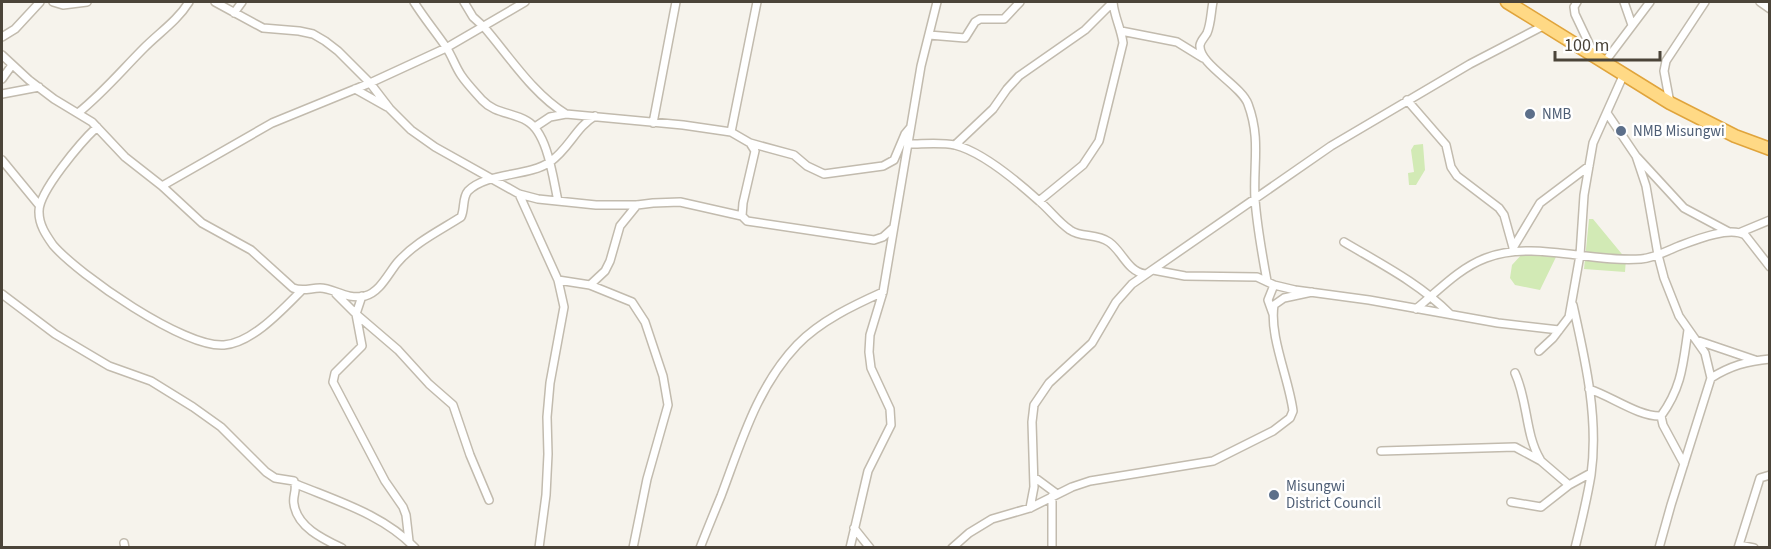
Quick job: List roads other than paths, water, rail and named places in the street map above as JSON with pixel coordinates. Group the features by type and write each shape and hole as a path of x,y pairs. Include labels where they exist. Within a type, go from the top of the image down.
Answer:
{"highway":[{"path":"1507,2 1623,76 1670,103 1735,136 1770,149"}],"street":[{"path":"2,37 15,29 40,2"},
{"path":"53,2 63,5 87,2"},
{"path":"78,113 100,95 142,51 169,27 189,2"},
{"path":"215,2 263,28 313,34 338,51 411,130 435,147 519,194 538,199 596,205 637,206 653,202 680,202 742,216 754,223 874,240 883,237 893,228"},
{"path":"234,13 242,2"},
{"path":"414,2 446,48 462,76 484,102 494,109 528,121 535,127 550,162 558,201"},
{"path":"464,2 473,17 542,95 566,114"},
{"path":"162,186 272,123 370,83 446,48 525,2"},
{"path":"652,123 675,2"},
{"path":"731,132 757,2"},
{"path":"850,548 868,471 891,426 890,409 871,368 870,335 884,292 921,66 937,2"},
{"path":"929,35 965,38 975,22 1004,19 1020,2"},
{"path":"1039,201 1083,165 1099,141 1123,43 1113,2"},
{"path":"955,145 993,109 1019,76 1085,30 1113,2"},
{"path":"1206,59 1200,49 1207,32 1212,2"},
{"path":"1577,2 1574,7 1575,14 1600,60 1650,2"},
{"path":"1624,2 1632,25"},
{"path":"1670,103 1664,71 1666,61 1706,2"},
{"path":"1760,2 1770,9"},
{"path":"1029,508 1033,496 1034,477 1032,422 1034,405 1049,383 1092,343 1116,302 1132,284 1331,146 1470,64 1545,25"},
{"path":"1121,31 1177,42 1187,47 1206,59 1242,94 1248,105 1256,140 1255,199 1259,241 1267,281"},
{"path":"1187,47 1202,41"},
{"path":"2,55 39,87 97,127 143,174 162,186 202,223 251,250 283,281 301,291 321,288 336,294 362,296 375,291 398,262 414,247 460,217 467,192 493,178 523,172 550,162 581,125 595,116"},
{"path":"2,79 12,65"},
{"path":"1539,351 1569,317 1580,255 1584,195 1593,143 1623,76"},
{"path":"2,94 39,87"},
{"path":"355,89 390,109"},
{"path":"1407,100 1446,145 1451,167 1457,176 1499,208 1504,215 1514,249"},
{"path":"1608,113 1636,156 1684,208 1729,232"},
{"path":"535,127 550,117 566,114 731,132 750,143 794,155 807,166 824,174 883,166 890,163 905,134 912,126"},
{"path":"97,127 80,145 44,193 39,206 39,215 45,234 68,260 121,299 152,318 200,342 214,345 237,342 273,319 301,291"},
{"path":"742,216 755,151 750,143"},
{"path":"909,144 955,145 975,154 995,166 1039,201 1068,229 1076,234 1103,238 1112,244 1133,270 1185,276 1257,277 1274,285 1312,292 1498,323 1559,330"},
{"path":"1636,156 1646,186 1658,255 1679,316 1705,353 1712,378 1659,548"},
{"path":"2,160 39,206"},
{"path":"1514,249 1539,203 1589,166"},
{"path":"519,194 558,280 564,307 550,383 546,495 539,548"},
{"path":"590,285 605,271 620,226 637,206"},
{"path":"1416,309 1468,266 1487,257 1514,249 1642,259 1708,236 1741,232 1770,220"},
{"path":"1741,232 1770,267"},
{"path":"1344,242 1406,277 1432,296 1450,314"},
{"path":"558,280 590,285 632,302 645,322 667,390 668,405 647,479 633,548"},
{"path":"952,548 992,519 1029,508 1090,481 1213,461 1259,438 1290,418 1293,411 1292,403 1268,300 1274,285"},
{"path":"700,548 759,399 781,364 813,331 860,303 884,292"},
{"path":"1273,314 1274,306 1278,301 1312,292"},
{"path":"2,294 55,334 110,366 151,381 186,403 221,427 266,472 275,478 291,480 382,522 416,548"},
{"path":"336,294 398,350 456,410 470,455 489,500"},
{"path":"362,296 356,314 362,346 335,373 333,382 385,481 403,507 409,541"},
{"path":"1572,302 1584,348 1593,440 1591,473 1575,548"},
{"path":"1684,464 1663,425 1661,416 1677,389 1682,375 1688,330"},
{"path":"1695,340 1755,360"},
{"path":"1712,378 1726,368 1755,360 1770,359"},
{"path":"1515,373 1523,394 1534,448 1541,461"},
{"path":"1589,389 1647,415 1661,416"},
{"path":"1381,451 1515,447 1541,461 1569,485"},
{"path":"1511,502 1541,507 1569,485 1591,473"},
{"path":"1754,548 1738,546 1758,480 1762,476 1770,475"},
{"path":"1034,477 1055,495"},
{"path":"296,484 293,503 303,524 342,548"},
{"path":"1052,548 1055,495"},
{"path":"854,528 870,548"}],"place":[{"name":"NMB","path":"1530,114"},
{"name":"NMB Misungwi","path":"1621,131"},
{"name":"Misungwi District Council","path":"1274,495"}]}
